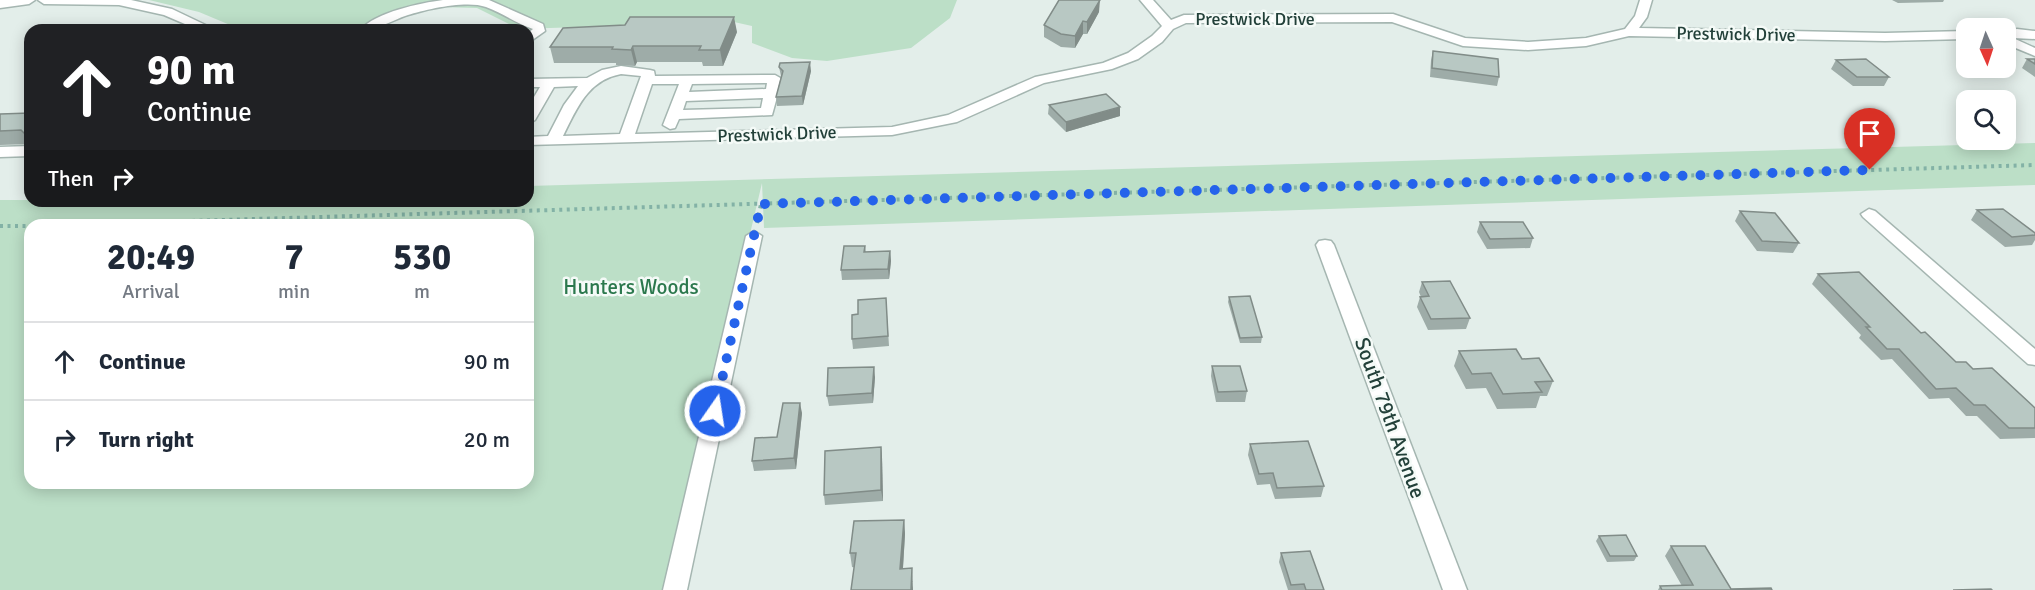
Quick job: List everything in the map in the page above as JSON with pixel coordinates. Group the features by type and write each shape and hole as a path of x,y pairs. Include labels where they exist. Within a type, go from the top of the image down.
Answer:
{"street":[{"path":"0,4 29,0"},
{"path":"44,0 119,2 168,12 196,24"},
{"path":"1146,0 1168,26"},
{"path":"1629,32 1641,17 1646,0"},
{"path":"376,24 405,10 430,4 477,2 487,3 532,24"},
{"name":"Prestwick Drive","path":"534,141 892,131 952,119 1040,80 1107,66 1133,56 1156,39 1168,26 1184,19 1393,18 1463,42 1528,46 1586,42 1629,32 1885,37 1956,35"},
{"path":"534,25 539,27 539,31 534,35"},
{"path":"2016,33 2035,35"},
{"path":"2016,45 2035,52"},
{"path":"553,141 578,95 595,76 618,70 640,70 649,74 626,139"},
{"path":"647,80 775,78 767,112 674,115"},
{"path":"666,138 687,80"},
{"path":"534,83 590,82"},
{"path":"534,109 549,83"},
{"path":"680,97 771,93"},
{"path":"0,152 24,151"},
{"path":"1869,214 2035,359"},
{"path":"675,590 754,237"},
{"name":"South 79th Avenue","path":"1325,245 1455,590"}],"path":[{"path":"258,219 2035,165"},
{"path":"754,237 761,204"},
{"path":"0,226 24,226"}],"green space":[{"path":"149,0 957,0 950,18 911,48 827,61 792,58 752,43 752,26 734,22 534,29 534,24 509,24 477,8 440,7 394,19 384,24 228,24 199,12"},
{"name":"Hunters Woods","path":"2035,143 2035,185 764,228 762,183 666,590 0,590 0,200 24,200 24,207 534,207 534,186 1956,145 1956,150 2016,150 2016,144"}],"building":[{"path":"1059,0 1100,0 1087,22 1083,21 1075,36 1061,34 1044,25"},
{"path":"630,17 734,17 720,50 699,50 701,46 633,46 631,50 612,49 613,47 550,47 563,28 625,25"},
{"path":"1433,51 1498,59 1499,77 1432,68"},
{"path":"1866,59 1889,77 1857,77 1836,60"},
{"path":"810,62 802,96 776,97 783,71 779,67 780,63"},
{"path":"1106,94 1120,107 1066,122 1049,105"},
{"path":"24,113 24,133 21,130 0,131 0,114"},
{"path":"2003,209 2035,235 2012,237 1977,210"},
{"path":"1740,211 1775,213 1799,243 1762,241"},
{"path":"1480,222 1523,222 1533,238 1490,239"},
{"path":"844,246 865,246 864,252 890,251 888,269 841,270"},
{"path":"1859,272 1921,333 1925,332 1956,362 1966,362 1973,369 1992,368 2035,408 2035,428 2009,428 1985,405 1974,405 1956,388 1936,389 1899,349 1887,349 1866,327 1870,327 1818,274"},
{"path":"1450,281 1470,318 1431,319 1420,297 1429,296 1422,282"},
{"path":"1250,296 1262,337 1240,338 1229,297"},
{"path":"886,298 888,336 852,339 852,315 858,314 858,300"},
{"path":"1516,349 1522,359 1539,358 1553,381 1535,382 1542,392 1503,394 1491,373 1472,374 1459,351"},
{"path":"1212,366 1240,366 1247,391 1218,392"},
{"path":"874,367 872,393 827,396 828,368"},
{"path":"783,403 800,403 794,458 752,461 755,438 777,437"},
{"path":"1308,441 1324,486 1277,488 1273,473 1259,474 1250,444"},
{"path":"881,447 881,490 824,495 825,451"},
{"path":"904,520 900,569 912,568 911,590 851,590 856,553 850,553 854,521"},
{"path":"1626,535 1637,556 1610,556 1599,536"},
{"path":"1671,546 1705,546 1731,589 1771,588 1772,590 1662,590 1660,586 1693,585"},
{"path":"1310,551 1324,590 1306,590 1304,584 1291,585 1281,553"}],"route":[{"path":"715,411 761,204 1870,170"}]}
